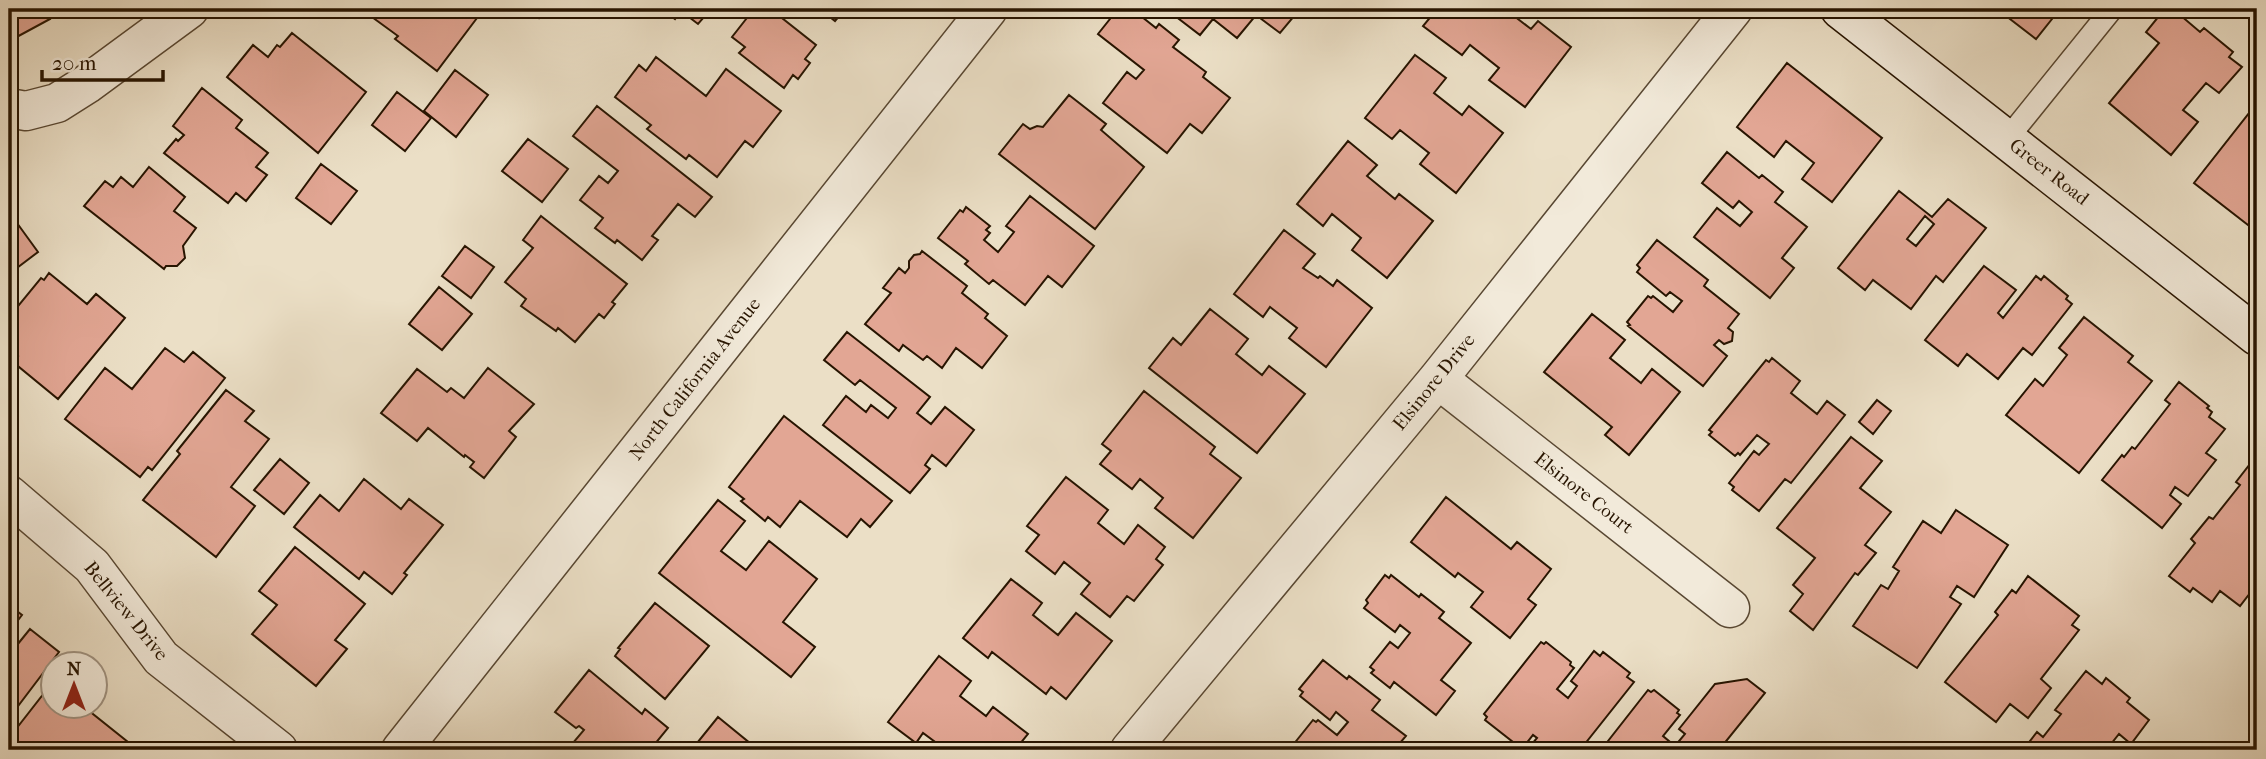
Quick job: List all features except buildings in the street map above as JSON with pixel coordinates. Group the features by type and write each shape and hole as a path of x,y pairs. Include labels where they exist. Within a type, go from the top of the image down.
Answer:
{"street":[{"path":"9,108 26,111 57,103 190,9"},
{"name":"North California Avenue","path":"401,750 988,9"},
{"name":"Elsinore Drive","path":"1130,750 1438,379 1733,9"},
{"name":"Greer Road","path":"1840,9 2257,336"},
{"name":"Elsinore Court","path":"1438,379 1730,608"},
{"name":"Bellview Drive","path":"9,495 92,566 161,658 278,750"}],"lane":[{"path":"2007,139 2112,9"}]}
